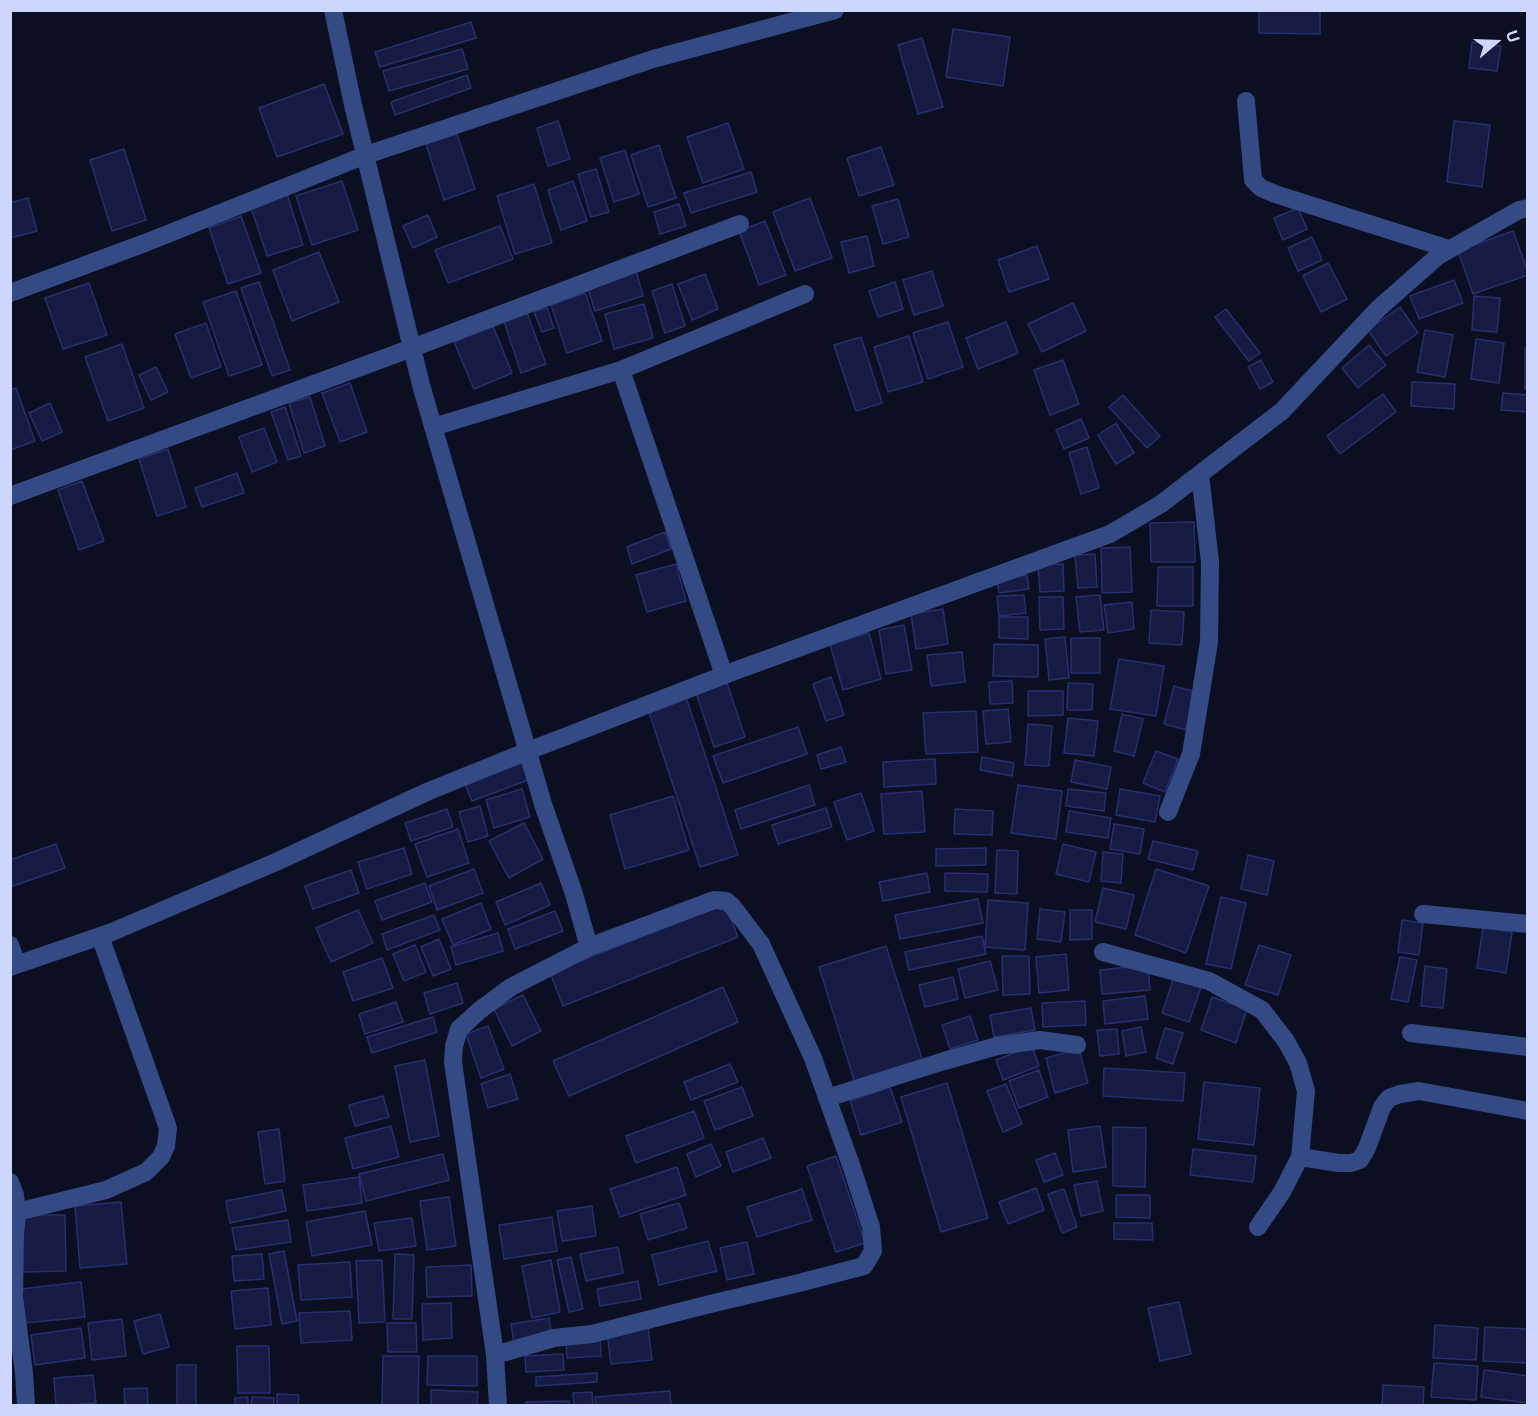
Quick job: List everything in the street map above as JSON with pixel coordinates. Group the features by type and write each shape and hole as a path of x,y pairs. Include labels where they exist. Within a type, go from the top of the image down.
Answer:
{"street":[{"path":"333,10 353,105 433,428 543,804 590,947"},
{"path":"10,293 145,243 366,155 653,59 835,10"},
{"path":"1246,101 1253,180 1261,188 1449,249"},
{"path":"10,945 14,966 100,936 276,862 429,791 724,675 1110,534 1161,504 1282,411 1379,308 1438,256 1519,210 1527,208"},
{"path":"10,496 740,224"},
{"path":"433,428 621,370 805,294"},
{"path":"621,370 724,675"},
{"path":"1168,812 1191,754 1209,642 1210,562 1200,474"},
{"path":"495,1354 554,1338 592,1334 800,1284 864,1266 873,1251 870,1227 852,1168 813,1058 761,944 726,901 714,900 590,947 511,987 459,1029 454,1046 453,1062 495,1354 498,1406"},
{"path":"1423,914 1527,924"},
{"path":"17,1212 106,1190 146,1172 161,1157 166,1146 168,1128 100,936"},
{"path":"1103,952 1209,981 1262,1010 1286,1041 1298,1063 1306,1091 1300,1157 1282,1192 1258,1227"},
{"path":"1411,1033 1527,1047"},
{"path":"827,1098 997,1046 1040,1040 1077,1045"},
{"path":"1300,1157 1339,1163 1360,1160 1367,1148 1382,1107 1389,1098 1400,1094 1419,1091 1527,1111"},
{"path":"10,1182 15,1195 17,1212 13,1258 14,1297 26,1406"}],"building":[{"path":"1259,10 1320,10 1320,34 1259,33"},
{"path":"471,22 476,38 380,67 375,52"},
{"path":"953,29 1010,37 1003,86 946,77"},
{"path":"922,38 943,107 918,114 898,45"},
{"path":"1472,42 1501,46 1497,71 1469,68"},
{"path":"462,49 468,69 389,91 383,71"},
{"path":"467,75 471,88 395,115 391,102"},
{"path":"324,84 343,134 277,157 259,108"},
{"path":"558,121 570,159 548,166 537,128"},
{"path":"1454,121 1490,125 1482,187 1447,182"},
{"path":"728,123 744,169 703,183 687,137"},
{"path":"457,134 475,189 444,200 426,144"},
{"path":"659,145 676,198 648,207 631,155"},
{"path":"881,147 894,185 859,196 847,158"},
{"path":"124,149 146,220 112,231 90,160"},
{"path":"625,150 639,194 614,202 600,158"},
{"path":"596,169 609,212 591,217 578,174"},
{"path":"751,172 757,192 691,213 684,193"},
{"path":"342,181 358,230 312,245 296,196"},
{"path":"573,181 587,221 561,230 548,190"},
{"path":"534,184 552,243 515,254 497,196"},
{"path":"287,194 303,245 267,256 250,205"},
{"path":"28,198 37,231 10,238 10,203"},
{"path":"810,198 832,258 795,271 773,212"},
{"path":"898,199 909,237 883,244 872,206"},
{"path":"679,204 686,226 660,234 654,212"},
{"path":"1298,208 1307,229 1283,240 1274,218"},
{"path":"428,215 437,237 413,248 403,226"},
{"path":"241,216 261,273 228,284 209,228"},
{"path":"765,221 786,275 759,285 739,231"},
{"path":"500,226 513,259 448,283 435,250"},
{"path":"1513,231 1528,275 1473,294 1458,251"},
{"path":"867,236 874,266 849,273 841,242"},
{"path":"1312,237 1322,260 1298,271 1288,248"},
{"path":"1037,246 1049,279 1009,292 998,260"},
{"path":"319,252 339,302 292,321 273,270"},
{"path":"1328,263 1347,299 1321,312 1303,276"},
{"path":"636,271 643,296 595,311 587,286"},
{"path":"932,271 943,306 914,315 903,280"},
{"path":"705,274 718,309 692,320 678,284"},
{"path":"1454,280 1463,303 1419,319 1410,296"},
{"path":"259,282 290,370 272,376 241,288"},
{"path":"895,282 903,309 878,317 869,291"},
{"path":"89,283 107,335 63,349 45,298"},
{"path":"672,284 685,326 665,333 652,291"},
{"path":"236,291 262,365 229,376 203,302"},
{"path":"585,293 602,341 567,353 551,305"},
{"path":"1474,296 1500,298 1497,332 1472,330"},
{"path":"1073,303 1086,331 1042,352 1028,324"},
{"path":"644,304 653,338 614,349 605,314"},
{"path":"1400,307 1418,333 1386,356 1368,330"},
{"path":"547,308 554,328 542,332 534,312"},
{"path":"1226,309 1260,353 1249,361 1215,317"},
{"path":"527,313 546,364 521,373 504,321"},
{"path":"948,322 963,367 928,379 913,333"},
{"path":"1006,322 1018,353 978,369 966,338"},
{"path":"206,323 221,367 191,378 175,334"},
{"path":"493,326 512,373 474,389 454,342"},
{"path":"1425,330 1453,335 1445,377 1417,372"},
{"path":"909,336 923,382 888,392 874,347"},
{"path":"861,337 882,403 856,411 834,345"},
{"path":"1476,339 1504,343 1499,383 1471,379"},
{"path":"122,344 144,408 108,421 85,357"},
{"path":"1369,345 1386,365 1358,388 1342,368"},
{"path":"1525,348 1528,348 1528,389 1525,389"},
{"path":"1063,360 1079,404 1050,415 1034,370"},
{"path":"1261,360 1273,382 1260,389 1248,367"},
{"path":"156,367 168,392 151,400 139,375"},
{"path":"1412,382 1455,384 1454,409 1411,406"},
{"path":"350,383 367,432 340,442 322,393"},
{"path":"16,388 35,441 10,450 10,390"},
{"path":"1503,393 1528,395 1528,412 1501,410"},
{"path":"1383,394 1396,412 1340,454 1327,436"},
{"path":"1123,395 1160,436 1147,448 1109,407"},
{"path":"310,397 325,446 304,453 289,403"},
{"path":"50,403 62,432 42,441 29,413"},
{"path":"285,407 301,456 288,460 271,412"},
{"path":"1081,419 1089,438 1064,449 1056,430"},
{"path":"1116,423 1134,453 1116,464 1098,435"},
{"path":"264,428 277,462 252,472 239,437"},
{"path":"1087,447 1099,488 1081,494 1069,453"},
{"path":"168,449 186,507 157,516 139,459"},
{"path":"237,473 244,493 202,507 195,488"},
{"path":"82,481 104,541 79,550 58,490"},
{"path":"1194,522 1195,562 1151,562 1150,523"},
{"path":"665,532 671,549 632,564 627,547"},
{"path":"1130,547 1132,592 1102,593 1101,548"},
{"path":"1095,554 1097,587 1078,588 1075,555"},
{"path":"676,564 686,601 647,612 636,575"},
{"path":"1063,564 1064,591 1040,592 1038,565"},
{"path":"1158,567 1193,567 1193,606 1157,606"},
{"path":"1027,575 1029,589 999,593 997,579"},
{"path":"1024,595 1026,613 999,616 997,596"},
{"path":"1100,595 1104,630 1080,632 1076,597"},
{"path":"1039,597 1063,597 1064,629 1040,630"},
{"path":"1132,602 1134,629 1108,633 1104,605"},
{"path":"943,609 948,644 916,649 911,614"},
{"path":"1151,610 1184,612 1182,645 1149,643"},
{"path":"999,617 1028,617 1028,639 999,638"},
{"path":"904,625 912,670 886,674 879,630"},
{"path":"869,633 881,679 843,690 830,644"},
{"path":"1065,637 1069,678 1049,680 1045,639"},
{"path":"1071,638 1100,638 1100,673 1071,673"},
{"path":"994,644 1038,645 1038,677 993,676"},
{"path":"962,652 965,682 931,686 927,655"},
{"path":"1119,659 1164,666 1156,716 1110,709"},
{"path":"831,677 844,715 826,721 813,684"},
{"path":"726,680 745,737 714,747 695,690"},
{"path":"1012,681 1013,703 990,704 989,682"},
{"path":"1068,683 1093,684 1092,710 1067,710"},
{"path":"1174,686 1196,692 1186,730 1164,724"},
{"path":"1028,691 1063,691 1063,715 1028,716"},
{"path":"686,697 738,855 700,867 648,709"},
{"path":"1008,709 1011,742 986,744 983,711"},
{"path":"976,711 978,752 926,754 923,713"},
{"path":"1122,714 1143,719 1134,756 1114,751"},
{"path":"1068,718 1098,721 1094,756 1064,753"},
{"path":"1028,724 1052,726 1049,766 1025,765"},
{"path":"798,727 807,754 723,783 713,756"},
{"path":"841,747 846,762 821,769 817,755"},
{"path":"1156,751 1178,759 1165,792 1143,783"},
{"path":"982,757 1014,763 1012,776 980,770"},
{"path":"935,759 936,784 884,787 883,762"},
{"path":"1075,760 1111,767 1107,789 1071,782"},
{"path":"522,763 528,780 472,801 465,784"},
{"path":"809,785 815,805 741,829 735,810"},
{"path":"1018,785 1062,791 1056,839 1011,833"},
{"path":"522,789 530,817 494,828 486,800"},
{"path":"1068,789 1106,793 1104,811 1066,806"},
{"path":"1120,789 1160,796 1155,822 1116,815"},
{"path":"922,791 925,832 884,834 881,794"},
{"path":"861,793 874,831 847,840 834,802"},
{"path":"673,796 689,850 625,869 610,815"},
{"path":"480,806 488,836 468,842 459,812"},
{"path":"826,808 832,827 778,844 772,825"},
{"path":"447,809 453,827 411,841 405,823"},
{"path":"955,809 993,811 992,835 954,834"},
{"path":"1069,811 1111,818 1108,838 1066,832"},
{"path":"524,823 543,859 509,878 489,841"},
{"path":"1114,824 1144,829 1140,854 1110,849"},
{"path":"458,829 469,863 427,877 415,844"},
{"path":"1153,841 1198,851 1193,870 1148,859"},
{"path":"56,844 65,868 13,886 10,879 10,860"},
{"path":"1063,844 1096,852 1089,882 1056,874"},
{"path":"404,848 412,874 367,889 358,862"},
{"path":"986,848 986,865 936,866 936,849"},
{"path":"997,850 1018,851 1017,894 995,893"},
{"path":"1103,852 1123,854 1121,883 1101,881"},
{"path":"1248,855 1274,861 1267,895 1241,889"},
{"path":"474,869 483,893 437,910 429,886"},
{"path":"1156,869 1209,886 1186,953 1135,935"},
{"path":"351,870 359,893 313,909 305,886"},
{"path":"927,873 930,892 883,901 879,882"},
{"path":"945,873 988,874 987,892 945,891"},
{"path":"425,883 432,902 382,920 375,901"},
{"path":"541,883 550,905 505,925 496,902"},
{"path":"1103,888 1134,895 1126,929 1095,922"},
{"path":"1221,897 1246,903 1231,969 1206,964"},
{"path":"978,899 983,923 900,939 895,915"},
{"path":"988,900 1028,903 1025,950 985,947"},
{"path":"481,903 491,929 453,945 442,919"},
{"path":"725,904 738,937 563,1006 550,973"},
{"path":"1040,909 1065,912 1061,942 1037,939"},
{"path":"358,910 373,943 331,962 316,928"},
{"path":"1070,910 1092,910 1092,939 1070,940"},
{"path":"555,911 563,931 515,949 508,929"},
{"path":"434,915 440,930 387,950 382,934"},
{"path":"1402,920 1423,923 1419,955 1398,952"},
{"path":"1483,927 1512,932 1506,973 1477,968"},
{"path":"498,933 503,951 456,965 451,947"},
{"path":"982,936 986,954 909,970 905,952"},
{"path":"439,939 451,969 433,976 421,947"},
{"path":"415,945 426,972 404,981 393,954"},
{"path":"1259,945 1291,955 1278,995 1245,985"},
{"path":"886,946 923,1062 855,1083 819,967"},
{"path":"1066,954 1069,990 1039,993 1036,957"},
{"path":"1002,956 1029,956 1030,994 1003,995"},
{"path":"1400,957 1417,960 1408,1002 1391,999"},
{"path":"382,958 393,988 353,1001 343,972"},
{"path":"990,961 998,990 965,998 958,969"},
{"path":"1148,965 1150,990 1102,994 1100,970"},
{"path":"1425,966 1447,969 1443,1008 1421,1006"},
{"path":"953,977 958,999 925,1007 919,985"},
{"path":"1174,977 1201,987 1189,1022 1162,1013"},
{"path":"457,983 463,1003 430,1014 424,993"},
{"path":"723,987 738,1022 569,1096 553,1061"},
{"path":"523,995 541,1031 512,1046 494,1009"},
{"path":"1145,996 1148,1019 1105,1024 1103,1001"},
{"path":"1212,997 1247,1009 1236,1043 1201,1030"},
{"path":"1085,1001 1086,1025 1043,1027 1042,1003"},
{"path":"396,1002 403,1022 365,1034 359,1014"},
{"path":"1031,1008 1035,1030 994,1037 990,1015"},
{"path":"970,1016 978,1040 950,1049 942,1025"},
{"path":"433,1017 437,1032 372,1053 367,1037"},
{"path":"488,1026 504,1069 481,1078 466,1034"},
{"path":"1141,1027 1146,1052 1126,1056 1122,1031"},
{"path":"1165,1028 1183,1033 1173,1064 1156,1058"},
{"path":"1117,1029 1119,1054 1100,1056 1097,1030"},
{"path":"1032,1046 1039,1066 1003,1080 996,1060"},
{"path":"1079,1049 1088,1083 1055,1093 1046,1058"},
{"path":"425,1060 439,1136 410,1142 395,1066"},
{"path":"730,1064 738,1082 691,1100 684,1082"},
{"path":"1104,1068 1185,1073 1183,1101 1103,1096"},
{"path":"1039,1070 1048,1097 1019,1108 1009,1081"},
{"path":"510,1074 518,1099 488,1108 481,1084"},
{"path":"1204,1082 1260,1088 1254,1145 1198,1139"},
{"path":"947,1083 988,1218 941,1232 901,1097"},
{"path":"1006,1084 1022,1124 1003,1132 987,1091"},
{"path":"742,1087 753,1116 715,1130 704,1101"},
{"path":"890,1087 902,1122 861,1135 850,1101"},
{"path":"383,1096 389,1117 355,1126 349,1105"},
{"path":"694,1111 704,1138 636,1163 626,1136"},
{"path":"391,1126 399,1157 353,1169 345,1138"},
{"path":"1100,1126 1106,1167 1073,1172 1068,1130"},
{"path":"1113,1127 1146,1128 1145,1187 1113,1186"},
{"path":"279,1129 285,1181 265,1184 258,1132"},
{"path":"763,1138 771,1158 733,1172 726,1152"},
{"path":"711,1144 721,1166 696,1177 687,1154"},
{"path":"1193,1149 1256,1156 1253,1182 1190,1175"},
{"path":"1055,1153 1063,1175 1044,1182 1036,1160"},
{"path":"443,1154 449,1180 366,1201 359,1174"},
{"path":"836,1156 865,1243 836,1252 807,1166"},
{"path":"677,1167 686,1195 620,1217 610,1189"},
{"path":"359,1177 362,1203 307,1211 303,1185"},
{"path":"1097,1181 1103,1211 1081,1216 1074,1185"},
{"path":"1036,1188 1044,1210 1008,1224 999,1202"},
{"path":"802,1189 812,1220 757,1237 747,1207"},
{"path":"1064,1189 1077,1227 1062,1233 1048,1194"},
{"path":"282,1190 286,1211 230,1223 226,1201"},
{"path":"1116,1195 1150,1195 1150,1218 1116,1217"},
{"path":"449,1197 456,1246 427,1250 420,1201"},
{"path":"121,1202 127,1264 80,1268 75,1206"},
{"path":"679,1203 687,1228 648,1240 640,1214"},
{"path":"592,1206 596,1236 562,1241 557,1211"},
{"path":"365,1211 372,1245 312,1256 306,1222"},
{"path":"21,1215 65,1215 66,1271 22,1272"},
{"path":"552,1217 557,1251 504,1259 499,1225"},
{"path":"412,1218 416,1246 379,1251 374,1223"},
{"path":"288,1220 291,1242 236,1250 232,1228"},
{"path":"1114,1223 1152,1223 1153,1240 1114,1239"},
{"path":"708,1241 717,1271 659,1285 652,1255"},
{"path":"747,1242 754,1274 727,1280 720,1248"},
{"path":"618,1247 623,1273 586,1281 580,1254"},
{"path":"284,1251 297,1321 282,1324 269,1254"},
{"path":"262,1254 264,1279 234,1281 232,1256"},
{"path":"395,1254 414,1255 412,1319 393,1319"},
{"path":"571,1257 583,1309 569,1312 557,1260"},
{"path":"382,1260 385,1322 359,1323 356,1261"},
{"path":"551,1260 560,1312 532,1318 522,1266"},
{"path":"350,1262 352,1297 301,1300 298,1265"},
{"path":"471,1265 472,1296 427,1297 426,1267"},
{"path":"638,1281 641,1299 600,1306 597,1289"},
{"path":"81,1282 85,1317 25,1323 21,1289"},
{"path":"268,1288 271,1325 235,1329 231,1291"},
{"path":"1179,1302 1191,1354 1160,1361 1148,1308"},
{"path":"451,1303 452,1338 423,1340 422,1304"},
{"path":"350,1311 352,1340 301,1343 299,1313"},
{"path":"160,1314 169,1347 143,1354 134,1321"},
{"path":"549,1318 552,1337 514,1343 511,1324"},
{"path":"122,1319 126,1356 92,1360 88,1323"},
{"path":"387,1323 416,1323 417,1352 388,1352"},
{"path":"1435,1325 1478,1328 1476,1360 1433,1358"},
{"path":"648,1327 652,1360 611,1364 607,1332"},
{"path":"1485,1327 1528,1329 1528,1363 1483,1361"},
{"path":"81,1328 85,1358 35,1365 31,1335"},
{"path":"600,1336 601,1356 567,1358 566,1338"},
{"path":"237,1346 269,1346 270,1393 238,1393"},
{"path":"563,1354 564,1370 526,1372 525,1356"},
{"path":"383,1356 419,1356 418,1406 382,1406"},
{"path":"428,1356 477,1356 477,1386 427,1385"},
{"path":"1434,1363 1478,1366 1476,1400 1431,1397"},
{"path":"177,1365 196,1365 196,1406 177,1405"},
{"path":"1484,1370 1528,1376 1528,1403 1481,1397"},
{"path":"597,1373 597,1382 536,1386 536,1377"},
{"path":"93,1375 96,1403 56,1406 54,1378"},
{"path":"1383,1385 1424,1387 1423,1406 1382,1406"},
{"path":"147,1388 148,1406 125,1406 124,1389"},
{"path":"431,1390 478,1392 477,1406 431,1406"},
{"path":"670,1391 671,1406 596,1406 595,1397"},
{"path":"592,1392 593,1406 574,1406 573,1393"},
{"path":"277,1394 299,1395 298,1406 277,1406"},
{"path":"248,1397 248,1406 235,1406 235,1398"},
{"path":"252,1397 274,1398 273,1406 251,1406"},
{"path":"569,1401 569,1406 526,1406 526,1402"}]}
